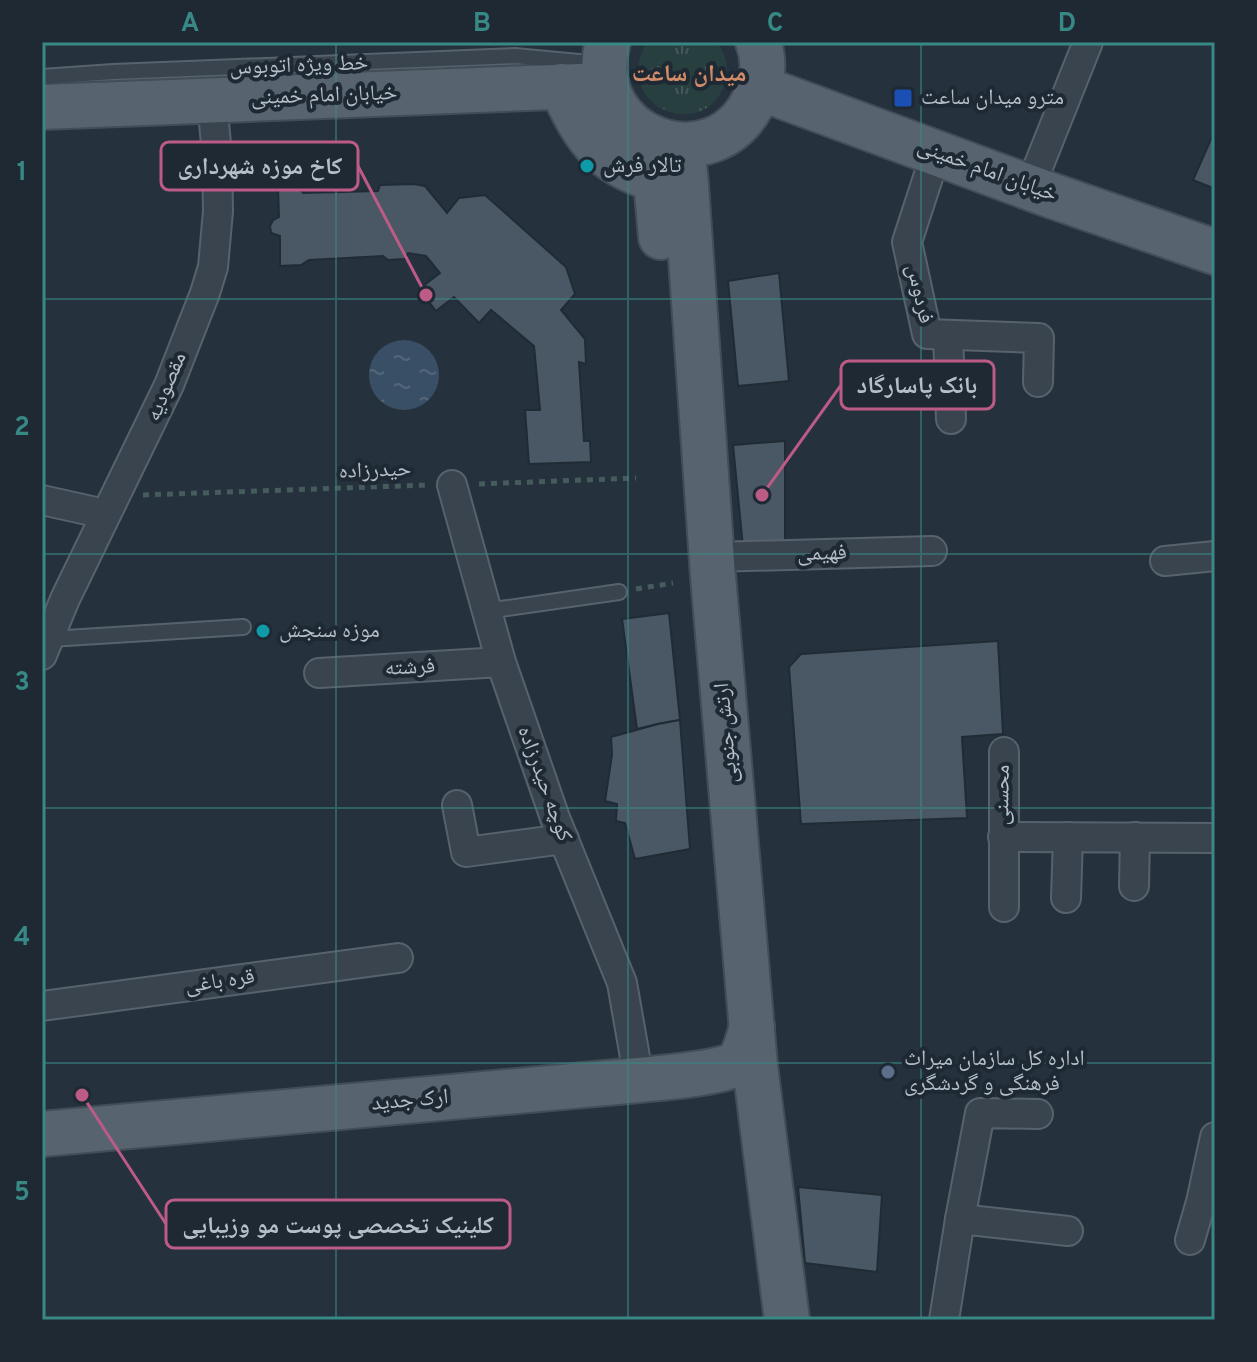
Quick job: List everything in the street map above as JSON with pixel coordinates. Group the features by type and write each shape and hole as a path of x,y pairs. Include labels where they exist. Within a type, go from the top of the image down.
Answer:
{"main road":[{"path":"606,64 614,105 626,121 643,134 662,142 682,145 702,143 722,136 751,107 760,88 763,68 758,42"},
{"name":"خیابان امام خمینی","path":"42,107 561,86 606,64"},
{"path":"561,86 576,118 601,151 629,169 656,180 677,394 706,456"},
{"name":"خیابان امام خمینی","path":"760,88 1215,252"},
{"name":"ارتش جنوبی","path":"682,145 712,557 755,1066 787,1320"},
{"path":"752,1027 745,1051 736,1064 722,1070 743,1086 747,1095 765,1320"},
{"name":"ارک جدید","path":"42,1134 722,1070"}],"street":[{"path":"1030,187 1088,42"},
{"name":"مقصودیه","path":"46,647 54,597 135,458 169,385 213,267 218,211 212,101"},
{"name":"فردوس","path":"936,153 907,242 927,334 1039,338 1038,382"},
{"path":"948,335 951,419"},
{"name":"کوچه حیدرزاده","path":"452,485 501,662 564,839 622,983 639,1080"},
{"path":"42,500 110,505"},
{"name":"فهیمی","path":"712,557 932,551"},
{"path":"1165,561 1215,556"},
{"name":"فرشته","path":"319,673 501,662"},
{"name":"محسنی","path":"1004,752 1004,907"},
{"path":"457,805 466,852 564,839"},
{"name":"محسنی","path":"1003,837 1215,838"},
{"path":"1066,898 1068,837"},
{"path":"1134,886 1135,837"},
{"name":"قره باغی","path":"42,1006 398,958"},
{"path":"944,1320 980,1113 1038,1114"},
{"path":"1190,1240 1215,1137"},
{"path":"960,1219 1068,1231"}],"lane":[{"name":"خط ویژه اتوبوس","path":"42,77 515,56 606,64"},
{"path":"487,611 619,592"},
{"path":"46,647 243,627"}],"path":[{"name":"حیدرزاده","path":"110,505 452,485 636,478"},
{"path":"619,592 673,583"}],"green space":[{"path":"647,42 717,42 725,57 727,72 725,83 714,102 699,112 682,114 664,110 650,99 640,84 639,65"}],"water":[{"path":"397,340 411,340 433,355 439,375 437,388 429,400 411,410 397,410 375,395 369,382 369,368 384,346"}],"building":[{"path":"1215,130 1215,189 1193,180"},
{"path":"380,185 425,186 447,213 459,198 485,195 566,267 575,294 561,310 585,339 586,364 579,362 584,441 590,441 591,462 529,464 525,410 540,410 534,346 491,310 479,323 454,297 436,311 419,289 440,273 426,256 408,253 405,259 388,260 383,256 309,260 301,265 280,266 280,236 271,233 270,226 279,217 278,188 299,187 303,193 378,191"},
{"path":"779,273 789,381 738,386 728,281"},
{"path":"785,441 785,545 743,547 733,445"},
{"path":"669,613 680,720 637,729 622,619"},
{"path":"998,641 1003,734 962,737 967,818 801,824 789,667 801,654"},
{"path":"680,720 690,849 635,859 625,823 616,821 617,804 605,801 612,755 611,737"},
{"path":"798,1187 882,1195 877,1272 805,1263"}],"place":[{"name":"مترو میدان ساعت","path":"903,98"},
{"name":"تالار فرش","path":"587,166"},
{"name":"کاخ موزه شهرداری","path":"426,295"},
{"name":"بانک پاسارگاد","path":"762,495"},
{"name":"موزه سنجش","path":"263,631"},
{"name":"اداره کل سازمان میراث فرهنگی و گردشگری","path":"888,1072"},
{"name":"کلینیک تخصصی پوست مو وزیبایی","path":"82,1095"}],"district":[{"name":"میدان ساعت","path":"689,75"}]}
